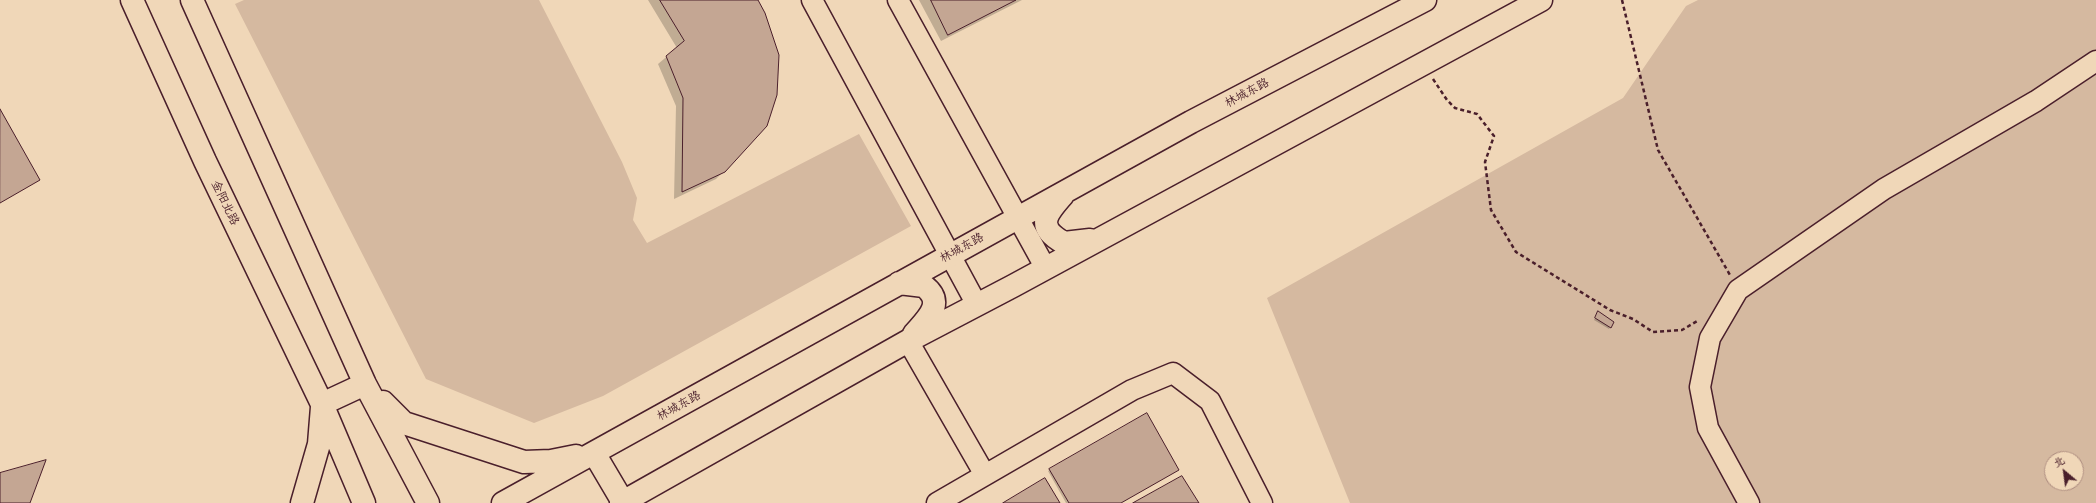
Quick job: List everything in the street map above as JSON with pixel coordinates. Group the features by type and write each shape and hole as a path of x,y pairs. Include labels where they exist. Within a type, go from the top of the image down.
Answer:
{"main road":[{"name":"金阳北路","path":"132,0 205,161 322,404 364,503"},
{"path":"192,0 365,384 428,503"},
{"name":"林城东路","path":"503,503 1191,122 1425,0"},
{"path":"365,384 404,423 524,462 551,461 594,453 622,503 908,341 1541,0"},
{"path":"1066,191 1048,212 1046,220 1049,231 1064,243 1100,238"},
{"path":"899,283 924,286 929,290 934,304 930,316 908,341"},
{"path":"302,503 319,444 322,404 365,384"}],"street":[{"path":"812,0 949,256 977,305"},
{"path":"898,0 1019,217 1045,267"},
{"path":"1749,503 1708,428 1700,387 1710,338 1738,290 1884,189 2036,101 2096,61"},
{"path":"908,341 985,475"},
{"path":"937,503 1132,390 1173,372 1210,401 1262,503"}],"path":[{"path":"1622,0 1658,150 1738,290"},
{"path":"1423,64 1447,100 1455,108 1477,114 1494,136 1485,162 1491,210 1516,252 1610,310 1633,319 1653,332 1682,330 1700,320"}],"shaded area":[{"path":"244,0 539,0 622,162 637,198 633,220 647,243 859,134 911,226 603,396 534,423 426,379 235,4"},
{"path":"1698,0 2096,0 2096,503 1350,503 1267,298 1623,98 1686,6"}],"building":[{"path":"660,0 758,0 765,13 779,55 777,95 767,126 725,172 682,192 683,98 666,56 684,41"},
{"path":"931,0 1016,0 948,35"},
{"path":"0,109 40,180 0,203"},
{"path":"1598,311 1614,322 1611,328 1595,318"},
{"path":"1147,413 1179,470 1121,503 1069,503 1049,469"},
{"path":"46,460 30,503 0,503 0,473"},
{"path":"1182,476 1199,503 1133,503"},
{"path":"1045,478 1060,503 1003,503"}]}
